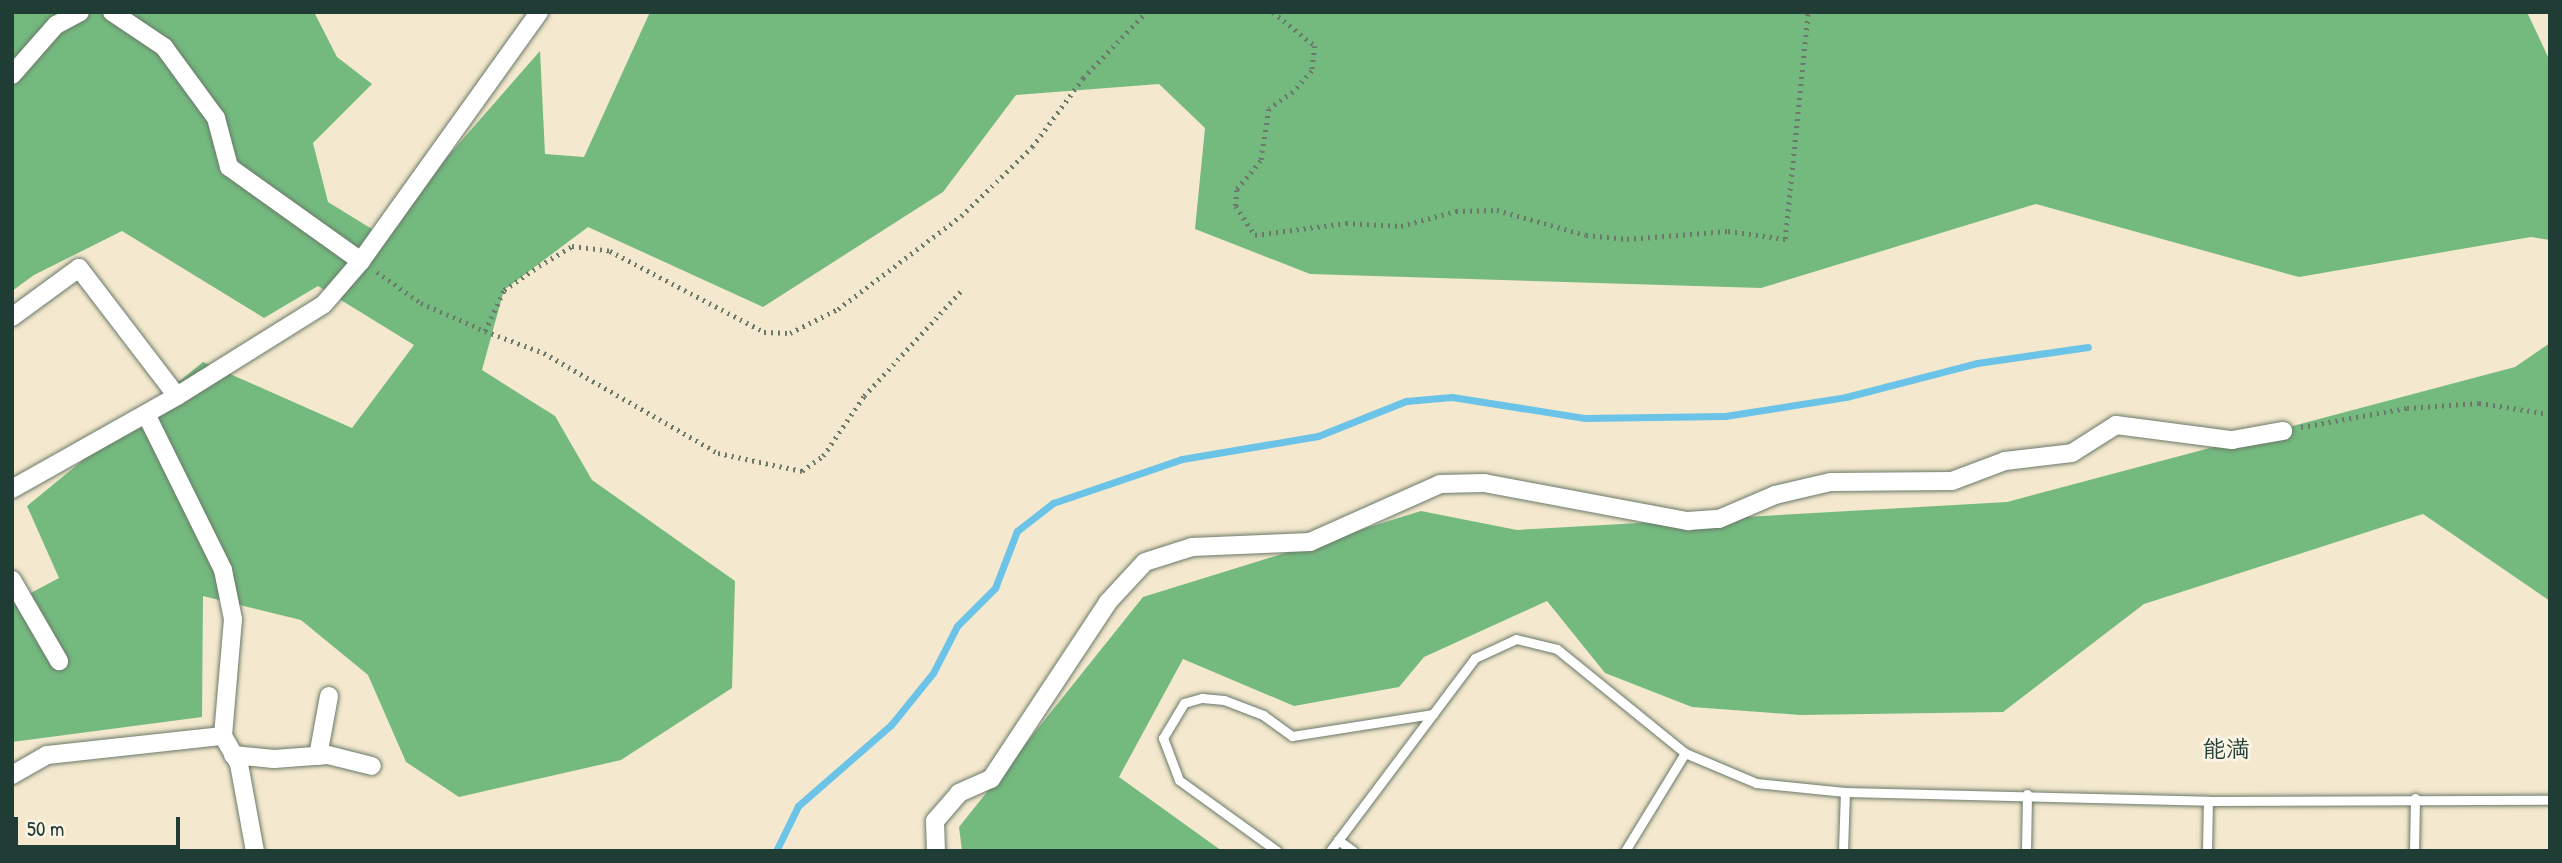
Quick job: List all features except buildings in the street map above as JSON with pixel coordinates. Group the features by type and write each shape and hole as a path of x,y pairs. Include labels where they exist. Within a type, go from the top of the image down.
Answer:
{"street":[{"path":"12,75 56,25 80,12"},
{"path":"112,12 164,47 216,118 229,167 361,261"},
{"path":"12,489 177,396 324,304 361,261 539,12"},
{"path":"12,317 79,268 177,396"},
{"path":"146,414 223,570 233,619 223,736 233,755 254,851"},
{"path":"936,851 935,821 959,793 991,779 1108,602 1145,562 1192,547 1310,541 1440,484 1484,483 1688,521 1709,519 1775,495 1831,482 1952,481 2005,461 2072,453 2116,425 2232,440 2283,430"},
{"path":"12,580 60,660"},
{"path":"318,756 329,696"},
{"path":"12,775 47,755 223,736"},
{"path":"233,755 318,756 372,766"}],"lane":[{"path":"1329,851 1475,658 1516,639 1557,649 1685,753 1756,783 1845,792 2027,794 2208,802 2415,798 2550,800"},
{"path":"1278,851 1179,780 1163,738 1184,703 1202,698 1224,699 1264,715 1292,736 1433,714"},
{"path":"1625,851 1685,753"},
{"path":"1843,851 1845,792"},
{"path":"2026,851 2027,794"},
{"path":"2414,851 2415,798"},
{"path":"2207,851 2208,802"},
{"path":"1338,840 1353,851"}],"path":[{"path":"485,331 504,290 572,246 610,251 764,332 790,333 838,309 961,216 1032,147 1083,78 1146,12"},
{"path":"1273,12 1315,46 1312,71 1269,109 1261,161 1237,190 1236,206 1255,235 1346,223 1401,226 1455,211 1497,210 1586,235 1628,239 1728,231 1784,239 1808,12"},
{"path":"361,261 421,303 544,353 718,453 802,471 823,456 863,396 961,291"},
{"path":"2283,430 2407,408 2479,402 2550,414"}],"green space":[{"path":"12,12 314,12 337,57 372,84 313,143 328,202 380,234 540,51 545,154 584,157 650,12 2527,12 2550,61 2550,240 2531,237 2299,277 2036,204 1761,288 1310,274 1195,229 1205,128 1159,84 1016,95 943,192 763,307 588,227 504,290 482,370 555,416 592,480 735,581 732,688 621,760 459,797 406,762 368,675 301,620 203,596 202,717 12,742 12,603 59,578 27,506 203,362 352,428 414,345 318,286 264,318 122,231 34,275 12,291"},
{"path":"2550,343 2550,601 2423,514 2144,604 2003,712 1800,715 1692,707 1605,673 1547,601 1424,657 1399,687 1294,706 1183,659 1119,777 1222,851 962,851 959,827 1143,597 1421,511 1517,530 2007,502 2515,367"}],"waterway":[{"path":"776,851 798,806 891,725 933,673 957,626 995,588 1017,531 1053,503 1182,459 1318,436 1406,401 1452,397 1585,418 1725,416 1846,397 1977,363 2088,347"}],"district":[{"name":"能満","path":"2226,749"}]}
